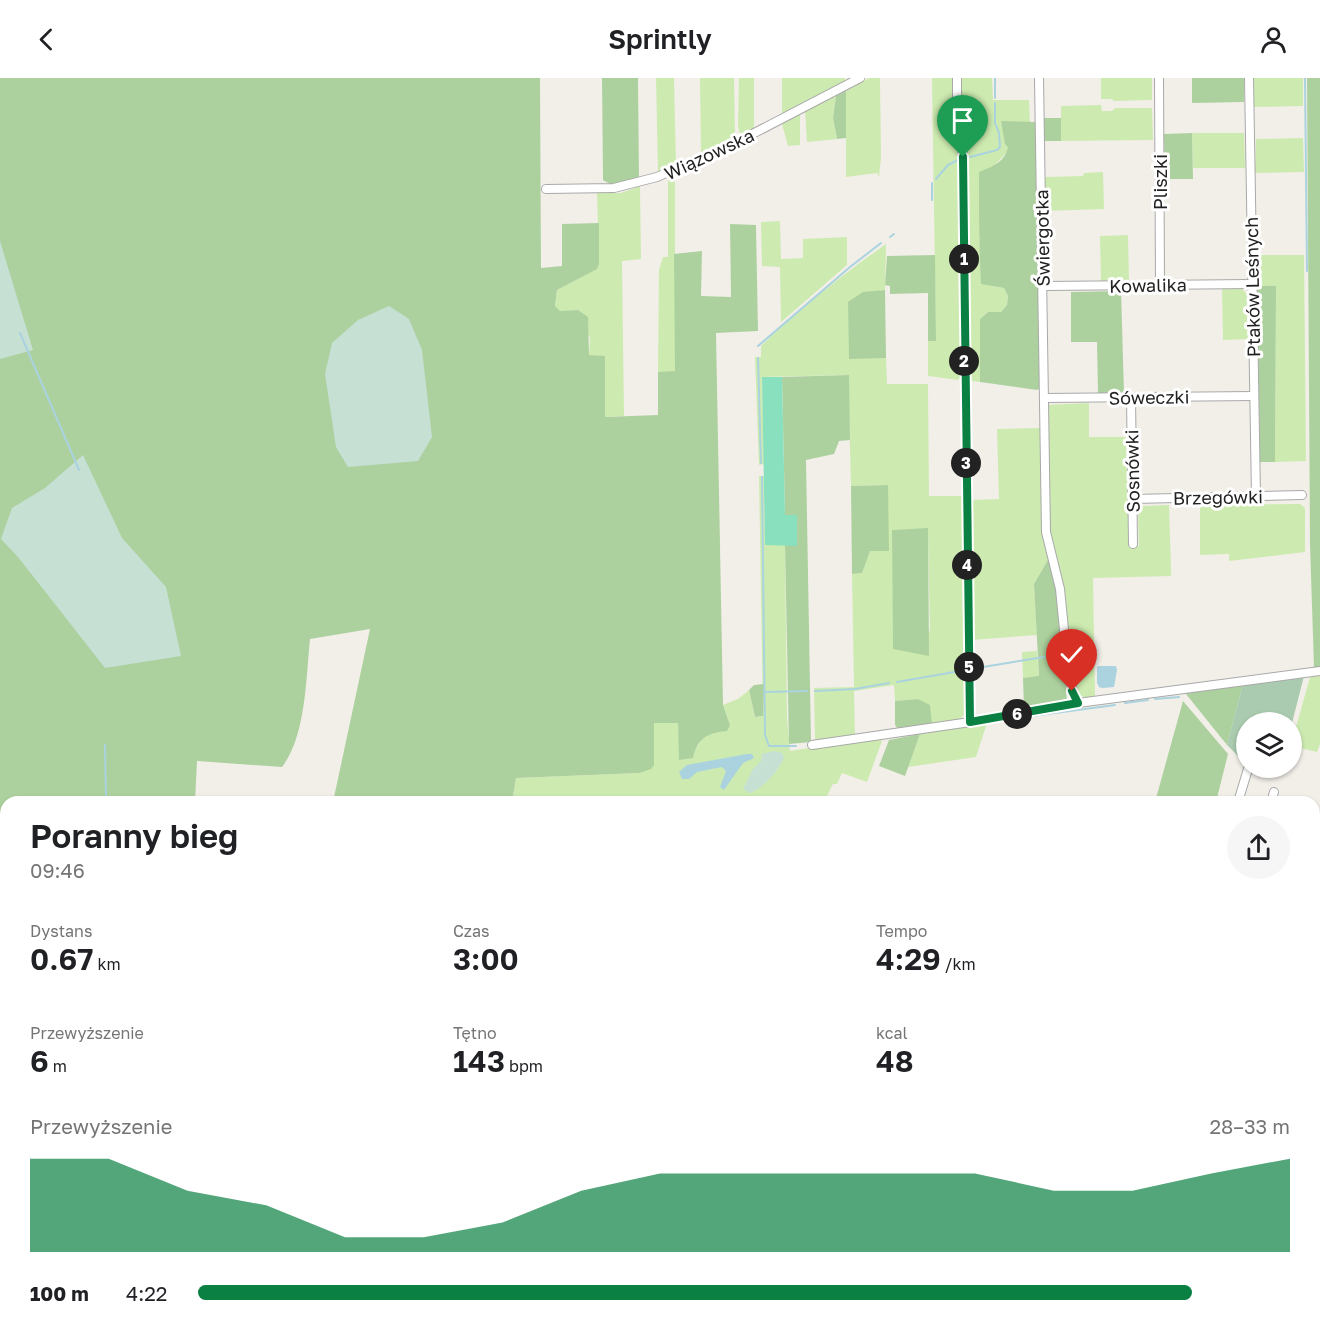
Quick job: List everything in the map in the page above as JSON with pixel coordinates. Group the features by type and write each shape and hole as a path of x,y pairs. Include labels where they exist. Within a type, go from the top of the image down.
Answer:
{"street":[{"name":"Wiązowska","path":"546,189 614,188 657,177 739,141 860,78"},
{"path":"957,78 963,157 970,722"},
{"name":"Świergotka","path":"1039,78 1046,532 1060,589 1069,680 1078,703"},
{"name":"Pliszki","path":"1159,78 1160,285"},
{"name":"Ptaków Leśnych","path":"1249,78 1256,496"},
{"name":"Kowalika","path":"1044,286 1252,284"},
{"name":"Sóweczki","path":"1044,398 1254,396"},
{"name":"Sosnówki","path":"1131,398 1133,544"},
{"name":"Brzegówki","path":"1133,499 1302,495"},
{"path":"812,745 970,722 1078,703 1320,671"},
{"path":"1241,796 1246,778"},
{"path":"1273,796 1274,792"}],"green space":[{"path":"0,78 540,78 541,268 562,266 562,224 599,223 597,269 557,290 555,306 560,311 578,310 588,317 589,355 605,356 605,417 658,415 658,372 675,371 674,254 702,251 701,296 731,297 730,224 756,225 758,331 716,333 723,705 730,725 727,731 705,737 698,745 693,758 679,760 678,723 654,723 654,765 651,769 639,773 516,778 513,796 334,796 370,629 310,639 304,706 296,739 282,767 197,761 195,796 0,796"},
{"path":"602,78 638,78 639,180 610,184 603,180"},
{"path":"656,78 674,78 676,166 658,172"},
{"path":"700,78 734,78 735,139 701,156"},
{"path":"739,78 754,78 754,130 741,137 738,127"},
{"path":"782,78 845,78 845,81 782,115"},
{"path":"869,78 880,78 879,177 877,173 846,177 846,91"},
{"path":"932,78 953,78 959,156 961,376 958,380 928,376 928,341 936,340"},
{"path":"961,78 992,78 993,100 1029,100 1030,122 1001,122 1009,147 995,165 979,238 980,266 992,286 1004,288 1008,296 1007,305 1001,312 988,312 980,319 980,382 969,378 967,163"},
{"path":"1101,78 1152,78 1152,100 1101,99"},
{"path":"1192,78 1244,78 1244,102 1192,103"},
{"path":"1254,78 1303,78 1303,106 1254,107"},
{"path":"1307,78 1320,78 1320,667 1314,668 1310,544"},
{"path":"846,91 846,138 837,139 833,118 836,96"},
{"path":"836,96 833,118 837,139 807,142 805,111"},
{"path":"1101,105 1102,111 1112,111 1115,108 1152,108 1153,140 1061,141 1061,106"},
{"path":"800,114 800,145 788,146 782,124"},
{"path":"1044,118 1061,118 1061,141 1044,141"},
{"path":"1001,121 1038,122 1041,388 1037,390 980,382 980,319 988,312 1001,312 1007,305 1008,296 1004,288 981,284 980,270 979,172 1004,157 1008,147 1005,144"},
{"path":"1192,133 1244,133 1245,168 1193,168"},
{"path":"1192,133 1193,179 1165,179 1164,134"},
{"path":"1303,138 1304,172 1255,173 1256,139"},
{"path":"1103,172 1104,209 1045,211 1045,177 1083,176 1084,173"},
{"path":"675,175 675,372 658,372 659,270 663,257 668,257 668,179"},
{"path":"640,186 641,259 622,261 624,416 605,417 605,357 589,355 590,338 578,310 559,312 555,306 557,290 596,269 599,264 597,193 621,193"},
{"path":"780,221 781,259 803,258 803,239 847,237 847,265 781,322 780,267 762,266 761,222"},
{"path":"1128,235 1129,280 1101,281 1100,236"},
{"path":"0,241 33,350 0,359"},
{"path":"886,244 885,290 880,290 849,358 886,358 887,384 928,384 929,496 962,496 964,714 961,719 932,724 918,699 895,701 894,685 854,691 855,735 815,741 814,688 854,687 852,574 862,573 888,485 851,486 848,375 762,377 764,464 759,465 755,357 761,357 761,346 791,318","holes":["928,529 930,633 893,530"]},
{"path":"935,255 936,341 928,341 928,293 890,294 890,286 885,285 887,256"},
{"path":"1256,255 1304,255 1306,461 1275,462 1276,286 1257,286"},
{"path":"1257,286 1276,286 1275,462 1260,462"},
{"path":"1222,289 1242,289 1247,294 1248,339 1223,340"},
{"path":"885,290 886,358 849,359 848,302 863,292"},
{"path":"1121,291 1124,393 1098,393 1097,342 1071,342 1071,292"},
{"path":"389,306 409,319 422,350 432,437 418,461 348,467 336,447 325,374 332,343 358,320"},
{"path":"849,375 850,440 839,441 834,454 806,460 811,742 789,744 785,545 797,545 797,515 785,515 782,377"},
{"path":"762,377 782,377 785,515 797,515 797,546 765,545"},
{"path":"1089,403 1089,437 1126,437 1129,546 1139,546 1138,510 1143,506 1169,505 1171,568 1171,576 1093,578 1095,698 1078,694 1071,677 1051,548 1046,405"},
{"path":"1041,428 1049,558 1034,584 1037,635 972,640 970,500 999,499 997,429"},
{"path":"83,455 122,538 166,587 181,656 105,668 18,557 1,539 12,508 45,488"},
{"path":"759,476 764,476 765,545 785,545 787,717 790,751 879,737 882,741 867,782 842,773 837,784 833,784 827,796 513,796 516,778 639,773 654,765 654,723 678,723 680,760 695,751 701,740 712,732 730,725 723,705 738,699 749,690 755,717 763,716"},
{"path":"888,485 889,551 870,551 862,573 852,574 851,486"},
{"path":"1300,504 1305,508 1305,552 1229,561 1229,554 1200,555 1200,505"},
{"path":"928,528 929,656 893,649 892,530"},
{"path":"1049,558 1060,612 1067,702 1024,709 1023,678 1039,676 1034,584"},
{"path":"1037,651 1039,677 1023,678 1022,652"},
{"path":"1320,673 1320,744 1317,752 1302,748 1300,712 1311,674"},
{"path":"1304,676 1295,712 1236,712 1236,754 1227,745 1243,684"},
{"path":"764,684 763,716 755,717 749,690 754,685"},
{"path":"1243,684 1227,745 1186,694 1186,691"},
{"path":"918,699 930,705 932,724 898,729 895,725 895,701"},
{"path":"1183,701 1228,754 1218,796 1157,796"},
{"path":"987,723 976,757 908,767 920,734"},
{"path":"920,734 905,776 879,766 889,740"},
{"path":"775,751 782,753 784,758 774,774 766,783 750,793 743,789 753,769 761,761 762,754"}],"water":[{"path":"1116,666 1114,687 1099,687 1097,667"},
{"path":"752,754 754,758 743,763 724,790 720,787 726,771 722,767 697,772 689,779 682,779 679,772 687,765"}],"waterway":[{"path":"995,78 995,98"},
{"path":"1305,78 1307,271"},
{"path":"970,157 997,150 1000,147 999,133 995,123 995,103"},
{"path":"936,179 948,165 958,160"},
{"path":"932,183 932,200"},
{"path":"890,237 894,234"},
{"path":"758,346 881,243"},
{"path":"20,333 79,470"},
{"path":"758,358 761,463"},
{"path":"762,477 765,735 769,746 796,746"},
{"path":"977,668 1044,657"},
{"path":"897,682 960,671"},
{"path":"815,691 855,689 889,683"},
{"path":"766,692 807,691"},
{"path":"1155,699 1179,697"},
{"path":"1125,703 1148,700"},
{"path":"1025,717 1115,705"},
{"path":"105,745 106,796"}],"route":[{"path":"963,157 964,385 970,722 1078,703 1072,691"}]}
